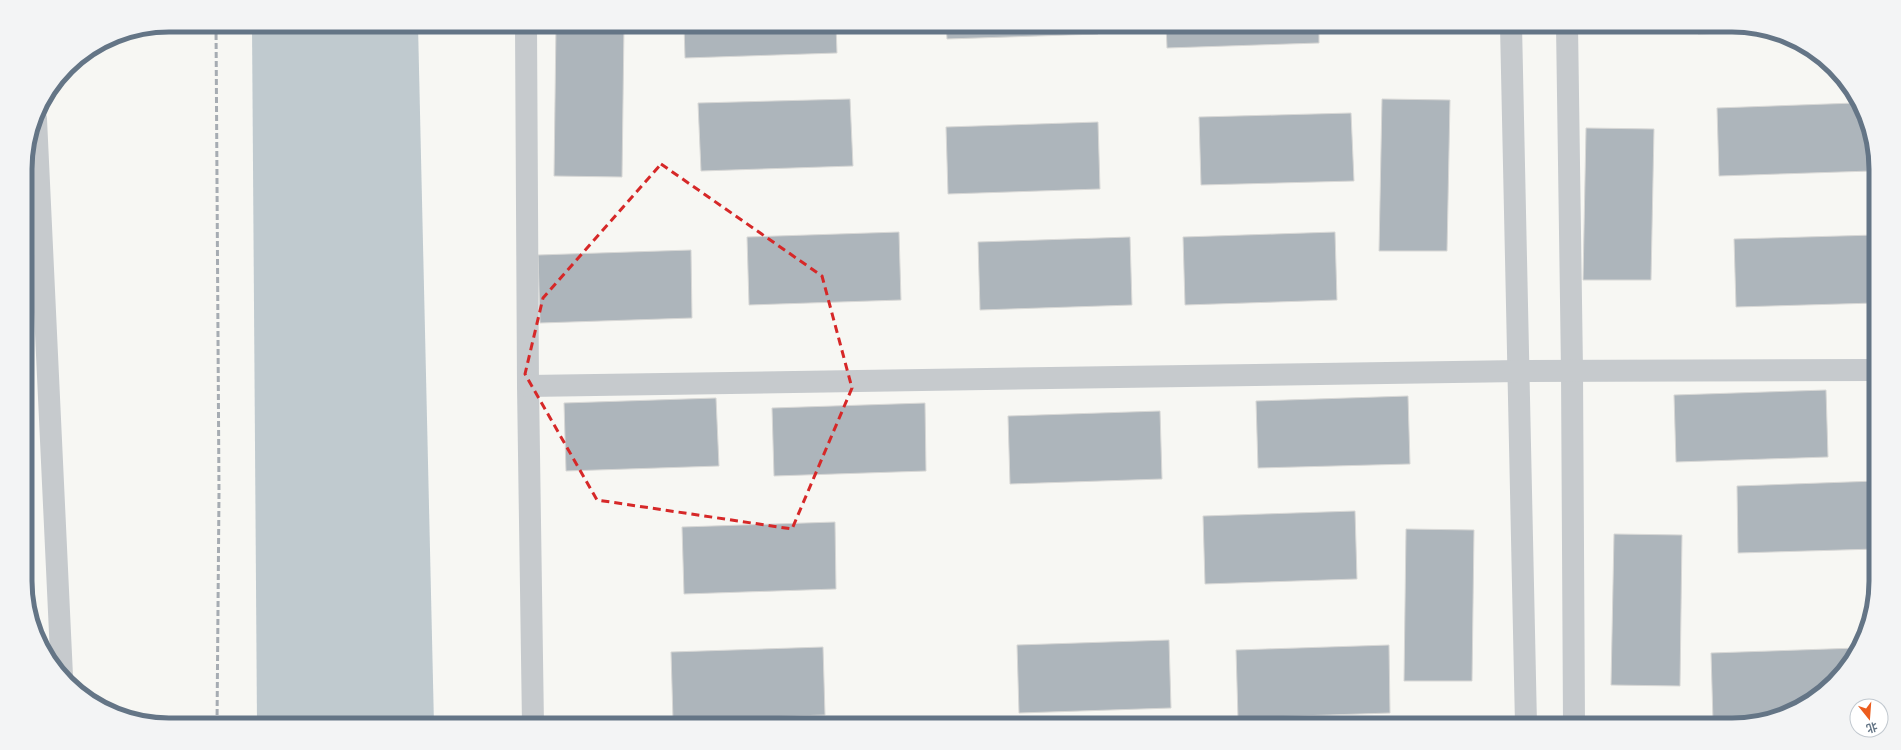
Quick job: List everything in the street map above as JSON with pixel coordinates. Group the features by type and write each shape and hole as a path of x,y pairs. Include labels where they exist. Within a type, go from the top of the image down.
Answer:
{"street":[{"path":"526,32 532,718"},
{"path":"1511,32 1520,370 1526,718"},
{"path":"1567,32 1572,370 1574,718"},
{"path":"37,135 61,665"},
{"path":"528,386 1520,370 1869,370"}],"highlighted area":[{"path":"661,164 822,276 852,388 792,529 597,500 525,374 543,298"}],"shaded area":[{"path":"252,32 418,32 434,718 257,718"}],"building":[{"path":"556,32 624,32 622,177 554,176"},
{"path":"684,32 836,32 837,53 685,58"},
{"path":"946,32 1098,32 1098,34 947,39"},
{"path":"1166,32 1319,32 1319,43 1167,48"},
{"path":"1698,32 1742,32 1698,34"},
{"path":"850,99 853,166 701,171 698,103"},
{"path":"1382,99 1450,100 1447,251 1379,251"},
{"path":"1852,103 1859,117 1864,134 1868,151 1869,171 1719,176 1717,108"},
{"path":"1351,113 1354,181 1201,185 1199,117"},
{"path":"1098,122 1100,189 948,194 946,127"},
{"path":"1586,128 1654,129 1651,280 1583,280"},
{"path":"899,232 901,300 749,305 747,237"},
{"path":"1335,232 1337,300 1185,305 1183,237"},
{"path":"1869,235 1869,303 1736,307 1734,239"},
{"path":"1130,237 1132,305 980,310 978,242"},
{"path":"691,250 692,318 540,323 538,255"},
{"path":"1826,390 1828,457 1676,462 1674,395"},
{"path":"1408,396 1410,464 1258,468 1256,401"},
{"path":"716,398 719,466 566,471 564,403"},
{"path":"925,403 926,471 774,476 772,408"},
{"path":"1160,411 1162,479 1010,484 1008,416"},
{"path":"1869,481 1869,549 1738,553 1737,486"},
{"path":"1355,511 1357,579 1205,584 1203,516"},
{"path":"835,522 836,589 684,594 682,527"},
{"path":"1406,529 1474,530 1472,681 1404,681"},
{"path":"1614,534 1682,535 1680,686 1611,685"},
{"path":"1169,640 1171,708 1019,713 1017,645"},
{"path":"1389,645 1390,713 1238,718 1236,650"},
{"path":"823,647 825,715 734,718 673,718 671,652"},
{"path":"1851,648 1841,664 1829,678 1800,700 1784,708 1741,718 1713,718 1711,653"}],"railway":[{"path":"216,32 219,493 217,718"}]}
